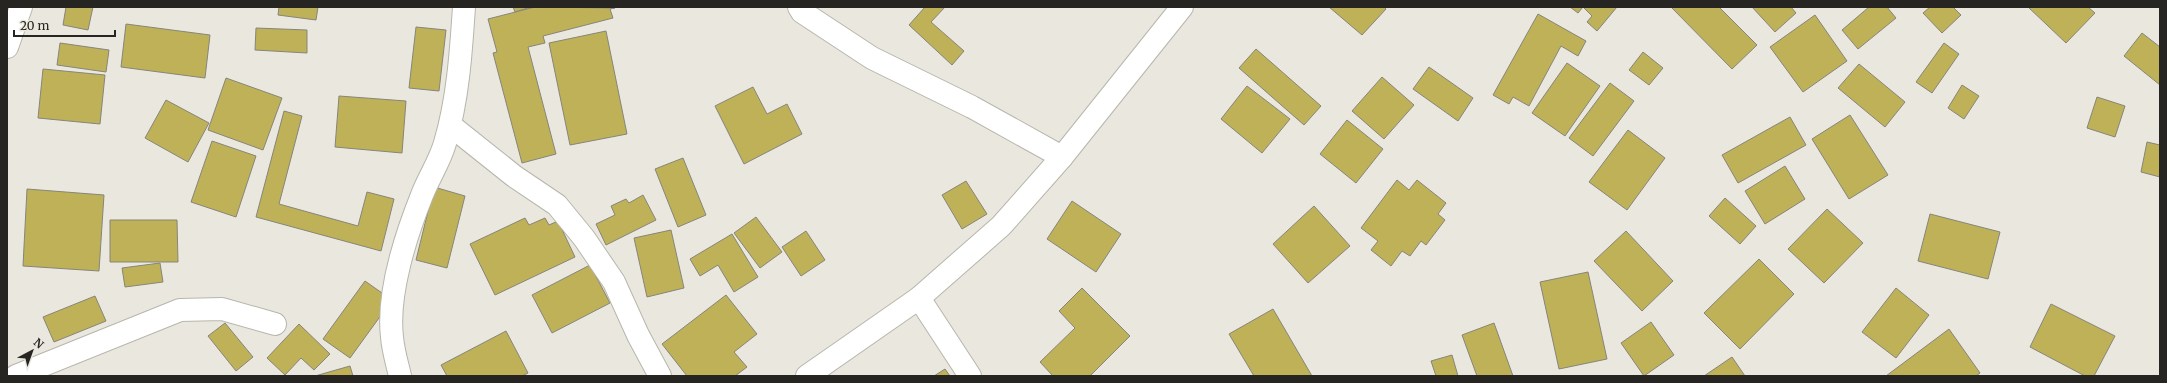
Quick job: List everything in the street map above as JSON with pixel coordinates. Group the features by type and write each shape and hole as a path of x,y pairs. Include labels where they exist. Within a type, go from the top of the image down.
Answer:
{"street":[{"path":"7,48 21,7"},
{"path":"400,376 392,337 393,297 408,231 422,194 445,145 450,125 460,56 464,7"},
{"path":"799,7 802,12 872,58 972,107 1062,157"},
{"path":"807,376 919,298 1001,226 1062,157 1182,7"},
{"path":"450,125 514,176 557,205 584,238 614,282 638,335 660,376"},
{"path":"919,298 970,376"},
{"path":"16,376 180,310 222,309 275,324"}],"building":[{"path":"66,7 93,7 88,30 63,25"},
{"path":"279,7 318,7 316,20 278,15"},
{"path":"513,7 531,7 515,12"},
{"path":"535,7 615,8 610,9 613,18 543,36 545,43 528,47 556,154 522,163 493,53 497,52 488,19"},
{"path":"925,7 945,7 931,22 964,51 952,65 909,25"},
{"path":"1329,7 1384,7 1386,9 1362,35"},
{"path":"1570,7 1583,7 1578,13"},
{"path":"1583,7 1617,7 1597,31 1587,22 1592,16"},
{"path":"1671,7 1719,7 1757,45 1732,69"},
{"path":"1752,7 1791,7 1796,13 1775,32"},
{"path":"1869,7 1887,7 1896,18 1858,49 1842,30"},
{"path":"1930,7 1953,7 1961,15 1942,33 1923,13"},
{"path":"2028,7 2088,7 2095,13 2066,43"},
{"path":"1538,14 1586,41 1578,56 1561,46 1529,106 1513,97 1509,104 1493,95"},
{"path":"1815,15 1847,61 1803,92 1770,47"},
{"path":"126,24 210,35 205,78 121,67"},
{"path":"416,27 446,30 439,91 409,88"},
{"path":"256,28 307,30 307,53 255,50"},
{"path":"606,31 627,134 570,145 549,43"},
{"path":"2142,33 2160,47 2160,85 2124,56"},
{"path":"60,43 109,50 106,72 57,65"},
{"path":"1944,43 1959,54 1932,93 1916,82"},
{"path":"1256,49 1321,106 1304,125 1239,68"},
{"path":"1643,52 1663,68 1649,85 1629,70"},
{"path":"1567,63 1600,86 1565,136 1532,113"},
{"path":"1859,64 1905,102 1885,127 1838,88"},
{"path":"1429,67 1473,98 1458,121 1413,89"},
{"path":"43,69 105,75 100,124 38,118"},
{"path":"1382,77 1414,105 1384,139 1352,111"},
{"path":"226,78 282,98 263,150 208,130"},
{"path":"1610,83 1634,101 1593,156 1569,138"},
{"path":"1962,85 1979,96 1964,119 1948,108"},
{"path":"1247,86 1290,119 1262,153 1221,119"},
{"path":"753,87 767,114 787,104 802,134 744,164 715,106"},
{"path":"339,96 406,101 402,153 335,147"},
{"path":"2097,97 2125,106 2115,137 2087,128"},
{"path":"166,100 209,123 188,162 145,138"},
{"path":"284,111 302,116 279,204 358,226 367,192 394,199 381,251 256,217"},
{"path":"1850,115 1888,175 1849,199 1812,139"},
{"path":"1790,117 1806,145 1738,183 1722,155"},
{"path":"1347,120 1383,149 1356,183 1320,154"},
{"path":"1628,130 1665,158 1627,210 1589,182"},
{"path":"212,141 256,156 236,217 191,202"},
{"path":"2147,142 2160,145 2160,177 2141,172"},
{"path":"683,158 706,215 678,227 655,169"},
{"path":"1785,166 1805,199 1765,224 1745,191"},
{"path":"1397,180 1409,190 1417,180 1446,203 1438,214 1445,220 1426,245 1421,241 1410,256 1402,251 1391,266 1371,250 1378,241 1361,228"},
{"path":"966,181 987,214 962,229 942,195"},
{"path":"434,187 465,196 447,268 416,260"},
{"path":"27,189 104,195 99,271 23,266"},
{"path":"643,195 656,220 606,245 596,224 615,215 611,206 626,199 629,203"},
{"path":"1725,198 1756,226 1740,244 1709,216"},
{"path":"1072,201 1121,234 1096,272 1047,239"},
{"path":"1314,206 1350,246 1308,283 1273,244"},
{"path":"1827,209 1863,243 1824,283 1788,249"},
{"path":"1930,214 2000,232 1988,279 1918,261"},
{"path":"756,217 782,252 760,268 734,233"},
{"path":"525,218 529,225 545,218 549,225 558,221 575,257 495,295 470,244"},
{"path":"110,220 177,220 178,262 110,262"},
{"path":"671,230 684,288 647,297 634,238"},
{"path":"806,231 825,260 801,276 782,247"},
{"path":"1626,231 1673,281 1642,311 1594,261"},
{"path":"732,234 758,277 734,292 718,265 700,276 690,259"},
{"path":"1759,259 1794,294 1740,349 1704,313"},
{"path":"160,263 163,282 125,287 122,268"},
{"path":"590,265 610,303 552,333 532,295"},
{"path":"1588,272 1607,359 1559,369 1540,282"},
{"path":"365,281 392,300 350,358 323,339"},
{"path":"1082,288 1130,336 1090,376 1053,376 1040,362 1075,328 1059,311"},
{"path":"1896,288 1929,315 1896,358 1862,332"},
{"path":"726,295 757,334 734,352 747,367 735,376 687,376 662,344"},
{"path":"95,296 106,321 54,342 43,317"},
{"path":"2051,304 2115,336 2094,376 2085,376 2030,347"},
{"path":"1273,309 1312,376 1254,376 1229,334"},
{"path":"1651,322 1674,355 1644,376 1621,343"},
{"path":"225,323 253,357 236,371 208,336"},
{"path":"1494,323 1513,376 1477,376 1462,335"},
{"path":"299,324 330,354 314,370 301,358 285,375 267,358"},
{"path":"1949,329 1980,373 1976,376 1886,376"},
{"path":"506,331 528,373 522,376 447,376 441,365"},
{"path":"1452,355 1458,376 1436,376 1431,361"},
{"path":"1732,357 1745,376 1704,376"},
{"path":"350,366 353,376 315,376"},
{"path":"945,369 950,376 934,376"}]}
